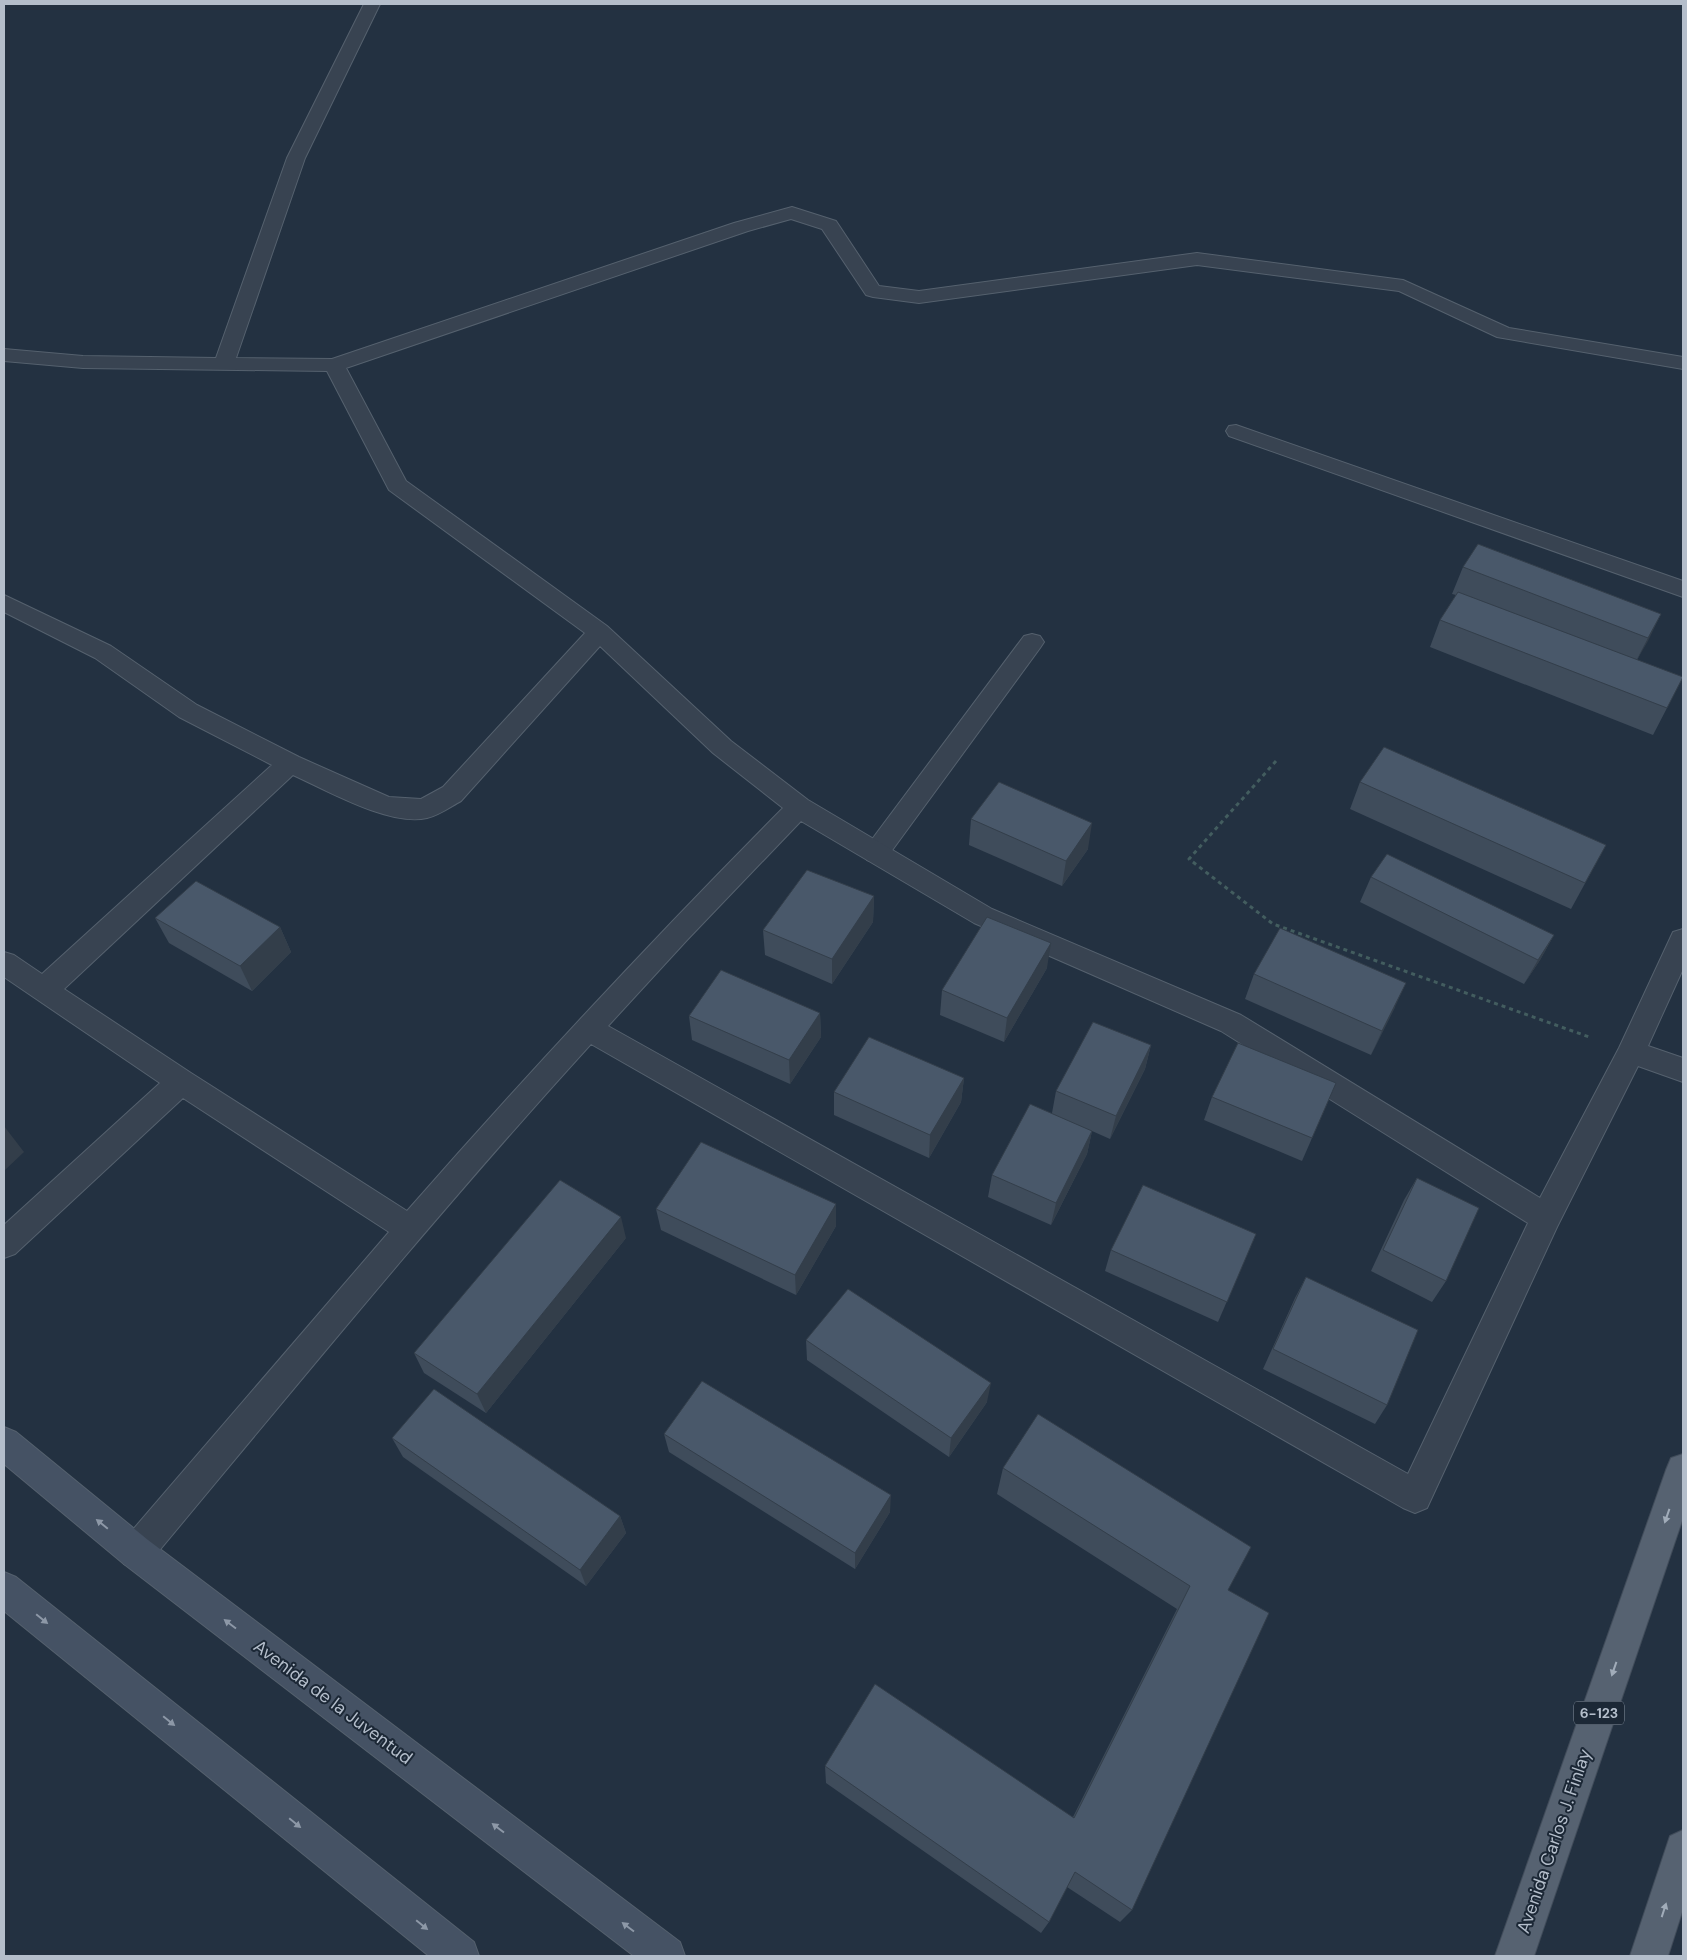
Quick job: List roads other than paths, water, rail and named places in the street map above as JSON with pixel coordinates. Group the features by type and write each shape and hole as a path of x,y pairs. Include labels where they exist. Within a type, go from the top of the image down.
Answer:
{"main road":[{"name":"Avenida de la Juventud","path":"4,1443 136,1552 666,1956"},
{"name":"Avenida Carlos J. Finlay","path":"1514,1956 1683,1470"},
{"path":"4,1589 460,1956"},
{"path":"1649,1956 1683,1848"}],"street":[{"path":"223,365 296,158 372,4"},
{"path":"4,356 83,362 334,365 741,227 792,213 829,225 873,291 919,297 1197,259 1403,286 1504,332 1683,363"},
{"path":"334,365 397,485 599,632 722,747 799,807 983,916 1231,1024 1546,1218"},
{"path":"1236,431 1683,589"},
{"path":"4,603 104,652 188,711 290,764 386,806 424,809 452,794 599,632"},
{"path":"876,852 1032,642"},
{"path":"45,989 290,764"},
{"path":"136,1552 339,1312 532,1089 590,1029 677,932 799,807"},
{"path":"590,1029 1415,1496 1546,1218 1630,1052 1683,940"},
{"path":"4,963 180,1082 411,1230"},
{"path":"1630,1052 1683,1070"},
{"path":"4,1244 180,1082"}]}
